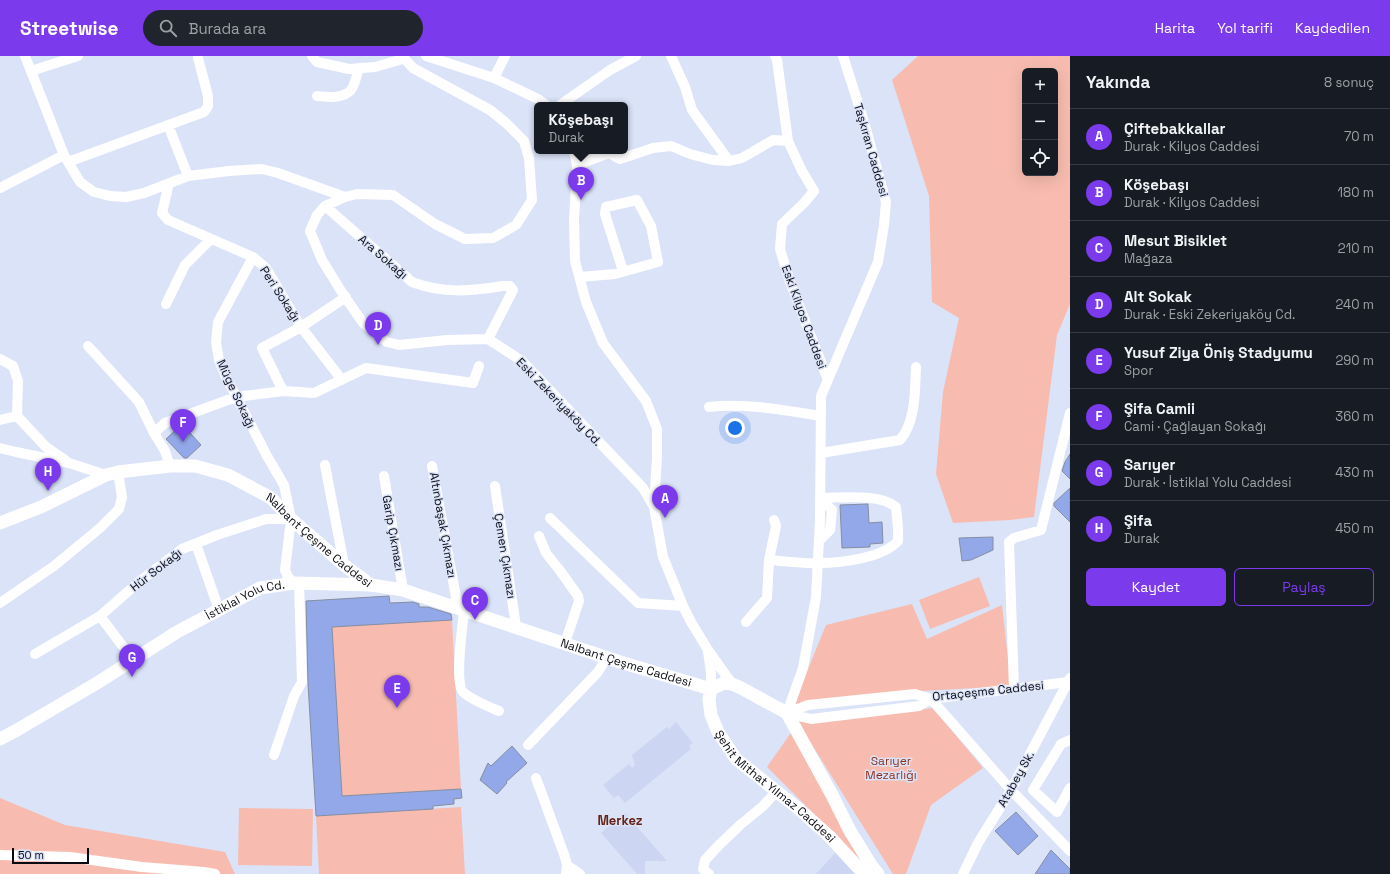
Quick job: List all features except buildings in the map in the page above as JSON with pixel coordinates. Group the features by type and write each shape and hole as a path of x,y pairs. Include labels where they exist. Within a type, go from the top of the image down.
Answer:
{"main road":[{"name":"Nalbant Çeşme Caddesi","path":"0,523 41,507 112,473 170,466 195,466 228,475 271,498 291,519 344,565 371,584 403,590 607,657 712,689"},
{"path":"326,584 335,582 343,574 344,565"},
{"name":"İstiklal Yolu Cd.","path":"0,738 17,730 177,632 260,588 297,583 371,584"},
{"path":"712,689 724,683 732,684 787,713"},
{"name":"Şehit Mithat Yılmaz Caddesi","path":"712,689 709,699 711,716 718,732 736,759 800,810 829,836 864,874"},
{"name":"Şehit Mithat Yılmaz Caddesi","path":"787,713 850,831 878,874"},
{"path":"829,836 844,838 850,831"}],"street":[{"path":"25,56 66,159 80,182 94,192 110,196 126,197 188,176 262,169 278,173 345,197"},
{"path":"31,71 78,56"},
{"path":"312,56 317,62 349,69 375,67 402,57 413,68 490,110 524,141 529,158 532,200 516,226 493,238 465,239 435,224 393,195 357,194 345,197 325,206 317,215 310,231 322,260 346,298 363,322 387,342 399,345 447,340 488,338"},
{"path":"426,56 494,78 542,102"},
{"path":"494,78 505,56"},
{"path":"564,102 610,70 636,56"},
{"path":"671,56 692,110 730,161"},
{"name":"Eski Kilyos Caddesi","path":"775,56 777,60 788,141 802,172 814,191 782,224 780,249 790,282 828,380 821,396 819,541 816,597 803,668 787,713"},
{"name":"Taşkıran Caddesi","path":"828,380 878,262 886,202 865,126 843,56"},
{"path":"0,188 66,159 204,112 208,106 208,96 198,58"},
{"path":"317,96 330,97 344,95 351,90 359,68"},
{"path":"168,125 188,176"},
{"path":"611,154 620,159 653,148 670,146 690,154 713,160 730,161 742,158 772,140 788,141"},
{"path":"575,154 577,165 574,220 575,260 586,302 603,343 646,401 657,429 654,506 663,557 683,606 708,650 732,684"},
{"path":"577,165 606,154"},
{"name":"Peri Sokağı","path":"169,183 162,213 168,220 253,257 266,268 301,327 342,380"},
{"path":"580,277 615,274 623,272 658,262 651,226 637,200 606,206 605,214 623,272"},
{"name":"Ara Sokağı","path":"325,206 412,282 427,288 460,291 510,286 513,290 488,338"},
{"path":"166,304 185,265 211,239"},
{"name":"Müge Sokağı","path":"253,257 218,322 216,342 219,360 224,375 284,485 291,519 285,570 288,577 297,583"},
{"path":"283,391 262,348 301,327 346,298"},
{"name":"Eski Zekeriyaköy Cd.","path":"488,338 522,361 642,488 654,506"},
{"path":"88,346 139,402 154,433 165,451 170,466"},
{"path":"0,359 13,366 18,381 17,416 46,448 70,463"},
{"path":"154,433 165,422 236,397 283,391 314,393 366,368 473,384 479,366"},
{"path":"821,452 900,440 906,433 910,421 915,395 916,367"},
{"path":"709,407 742,405 821,416"},
{"path":"1014,689 1009,542 1014,538 1041,530 1070,413"},
{"path":"0,420 17,416"},
{"path":"0,448 112,473 122,497 119,509 100,528 54,566 0,603"},
{"path":"325,465 344,565"},
{"name":"Altınbaşak Çıkmazı","path":"432,466 461,609 458,672 460,686 463,692 486,706 499,711"},
{"name":"Garip Çıkmazı","path":"384,476 403,590"},
{"path":"271,498 284,485"},
{"name":"Çemen Çıkmazı","path":"495,486 516,626"},
{"path":"769,560 818,564 843,561 873,555 893,547 898,541 896,507 891,503 872,498 820,498"},
{"path":"550,518 638,603 683,606"},
{"name":"Hür Sokağı","path":"35,654 100,616 182,549 217,535 266,519 291,519"},
{"path":"746,622 767,598 769,560 776,526 774,520"},
{"path":"539,536 546,553 578,596 579,601 565,643"},
{"path":"196,544 219,610"},
{"path":"274,755 294,696 302,682 297,583"},
{"path":"100,616 133,660"},
{"path":"708,650 712,689"},
{"path":"528,745 598,672 607,657"},
{"name":"Ortaçeşme Caddesi","path":"787,713 808,705 915,694 931,699 1069,682"},
{"name":"Atabey Sk.","path":"963,874 978,843 1011,790 1069,682"},
{"path":"787,713 811,719 919,706 931,699 1011,790 1070,851"},
{"path":"1070,740 1061,744 1033,790 1057,812 1070,788"},
{"path":"536,778 567,870 580,874"},
{"path":"709,874 703,869 705,860 776,792"},
{"path":"0,855 70,857 215,874"}],"shaded area":[{"path":"676,722 693,743 689,746 691,749 625,803 618,795 614,798 603,785 629,764 632,768 635,765 632,755 667,727 669,729"},
{"path":"625,813 667,861 645,861 645,874 637,874 601,833"},
{"path":"836,852 860,874 816,874"}],"green space":[{"path":"918,56 1070,56 1070,304 1057,335 1034,517 1010,520 953,523 936,474 943,392 959,318 932,302 929,196 892,80"},
{"path":"979,577 990,606 930,629 919,600"},
{"path":"912,604 927,639 1002,605 1011,686 904,692 792,708 826,625"},
{"path":"452,620 461,789 342,796 332,627"},
{"name":"Sarıyer Mezarlığı","path":"933,708 983,768 931,805 906,874 893,874 797,721 808,723"},
{"name":"Sarıyer Mezarlığı","path":"793,730 869,854 859,859 767,767"},
{"path":"0,798 65,825 225,852 235,874 0,874"},
{"path":"461,807 465,874 319,874 316,816"},
{"path":"239,808 313,809 312,866 238,865"}],"place":[{"name":"Köşebaşı","path":"581,200"},
{"name":"Alt Sokak","path":"378,345"},
{"name":"Şifa Camii","path":"183,442"},
{"name":"Şifa","path":"48,491"},
{"name":"Çiftebakkallar","path":"665,518"},
{"name":"Mesut Bisiklet","path":"475,620"},
{"name":"Sarıyer","path":"132,677"},
{"name":"Yusuf Ziya Öniş Stadyumu","path":"397,708"}],"district":[{"name":"Merkez","path":"620,820"}]}
